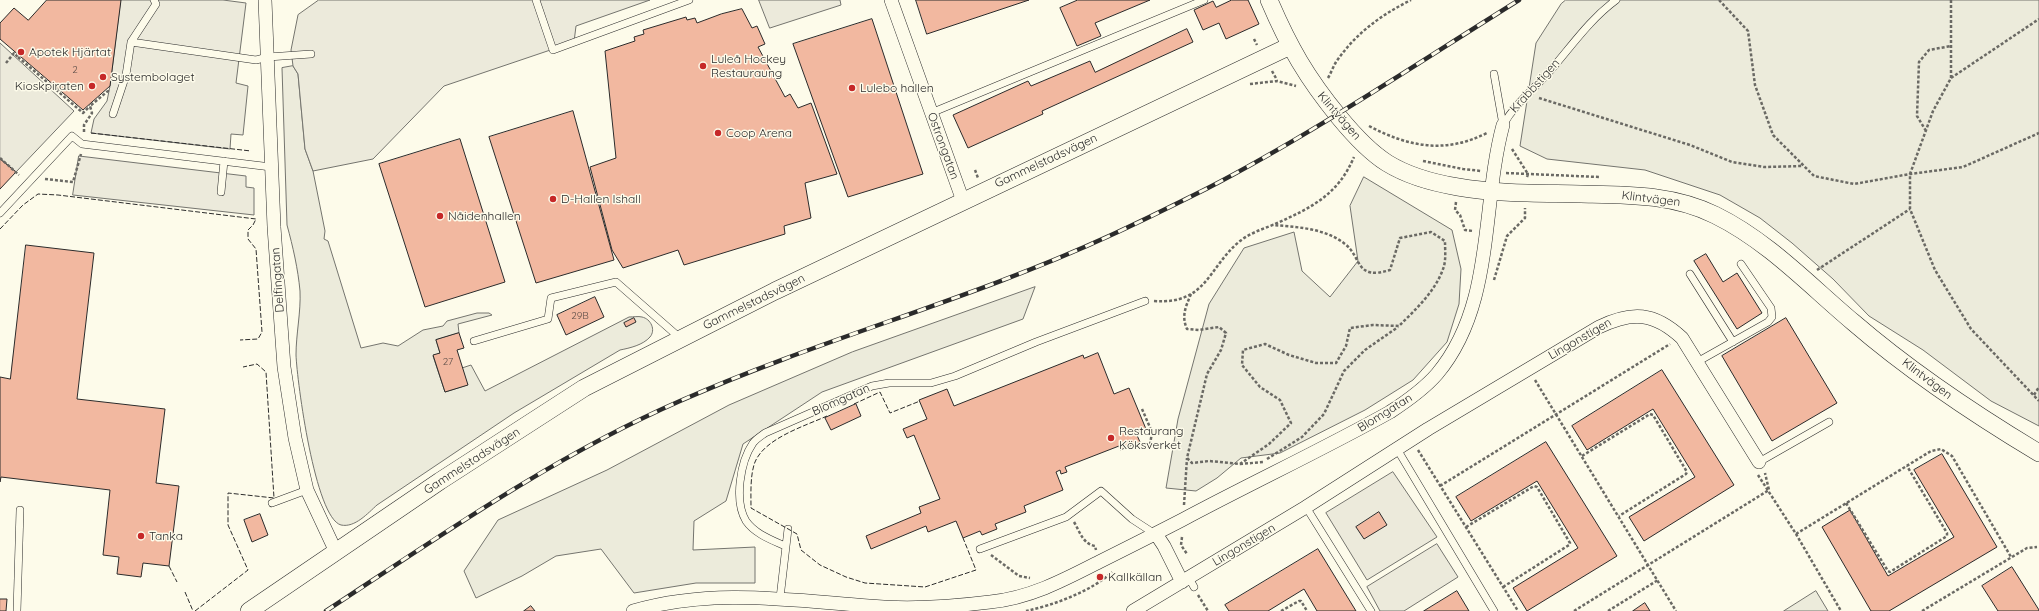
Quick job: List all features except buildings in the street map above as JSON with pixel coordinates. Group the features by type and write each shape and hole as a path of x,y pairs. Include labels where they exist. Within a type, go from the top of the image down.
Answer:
{"street":[{"name":"Delfingatan","path":"265,0 271,167 284,367 295,438 307,490 336,552"},
{"name":"Ostrongatan","path":"891,0 963,201"},
{"name":"Klintvägen","path":"1269,0 1300,66 1316,89 1350,130 1370,151 1387,163 1404,172 1459,187 1490,191 1645,196 1674,200 1715,215 1755,239 1854,323 1937,389 2039,453"},
{"name":"Gammelstadsvägen","path":"249,611 440,481 584,388 774,291 1290,46"},
{"name":"Krabbstigen","path":"1490,191 1503,125"},
{"name":"Blomgatan","path":"633,611 667,602 689,599 780,598 892,607 943,607 992,602 1032,594 1156,534 1185,525 1390,412 1426,385 1448,359 1465,328 1481,274 1490,191"},
{"name":"Lingonstigen","path":"1133,611 1188,583 1397,449 1599,327 1617,318 1644,317 1664,324 1682,338 1758,468"},
{"path":"1156,534 1188,583"}],"lane":[{"path":"113,114 126,75 130,42 156,4 154,0"},
{"path":"536,0 553,50 690,0"},
{"path":"931,113 1204,0"},
{"name":"Krabbstigen","path":"1503,125 1515,106 1527,95 1591,22 1616,0"},
{"path":"130,42 256,60 268,57 311,54"},
{"path":"1494,74 1503,125"},
{"path":"0,213 72,136 82,144 271,167"},
{"path":"221,192 224,161"},
{"path":"1697,362 1768,322 1772,317 1771,308 1741,264"},
{"path":"1690,274 1733,342"},
{"path":"474,341 548,319 551,298 616,282 680,339"},
{"name":"Blomgatan","path":"785,546 760,533 747,522 741,510 740,490 747,455 754,442 765,433 872,386 888,383 931,383 955,376 1036,342 1145,301"},
{"path":"1758,468 1829,422"},
{"path":"1397,449 1494,611"},
{"path":"272,503 307,490"},
{"path":"980,549 1066,517 1101,491 1132,519 1156,534"},
{"path":"1306,507 1371,611"},
{"path":"16,611 20,510"},
{"path":"780,598 788,529"}],"path":[{"path":"1326,82 1339,59 1362,31 1378,19 1412,0"},
{"path":"1718,0 1748,31 1755,85 1773,135 1814,176 1854,184 1910,174 1963,168 2039,133"},
{"path":"1951,0 1951,78"},
{"path":"2039,19 1951,78 1933,111 1910,174 1910,210 1935,270 1971,329 2039,401"},
{"path":"1926,131 1917,116 1919,62 1929,50 1951,46"},
{"path":"6,62 14,53 83,113 95,100 108,91 107,89"},
{"path":"1527,95 1690,145 1732,162 1764,167 1804,166"},
{"path":"84,125 92,113 90,106"},
{"path":"1367,125 1392,137 1409,142 1441,147 1458,145 1475,140 1503,125 1520,163 1528,174 1525,218 1507,236 1493,283"},
{"path":"44,179 73,182 81,154"},
{"path":"1145,301 1170,302 1191,293 1211,277 1230,250 1239,242 1262,228 1273,225 1298,213 1333,191 1348,172 1356,154"},
{"path":"0,158 18,175"},
{"path":"1417,160 1462,169 1493,172 1603,178"},
{"path":"1462,169 1455,210 1460,215 1465,230 1507,236"},
{"path":"1814,273 1910,210"},
{"path":"1187,458 1192,463 1209,461 1240,464 1263,462 1302,437 1324,414 1344,371 1365,350 1399,326 1420,306 1439,277 1444,265 1445,241 1431,232 1400,238 1390,270 1379,274 1361,268 1346,244 1322,233 1301,228 1273,225"},
{"path":"1187,554 1182,545 1182,537 1185,525 1187,458 1207,374 1221,350 1226,333 1219,327 1199,330 1187,329 1184,322 1184,313 1191,293"},
{"path":"1240,464 1269,444 1291,423 1280,400 1260,387 1242,365 1244,350 1266,344 1289,355 1316,363 1336,363 1346,346 1350,328 1373,325 1399,326"},
{"path":"1440,486 1673,342"},
{"path":"1535,380 1676,611"},
{"path":"2034,396 2039,387"},
{"path":"1142,409 1152,432 1150,444"},
{"path":"1582,456 1650,414 1653,415 1687,472 1619,516"},
{"path":"1796,534 1934,450 1941,449 1948,452 2011,557"},
{"path":"1418,450 1518,611"},
{"path":"1846,503 1890,572 1947,536 1947,533 1907,466"},
{"path":"1758,468 1769,490 1841,611"},
{"path":"1466,527 1534,486 1537,487 1570,543 1503,587"},
{"path":"1574,611 1769,490"},
{"path":"1080,532 1089,545 1095,546 1102,561"},
{"path":"1164,546 1182,537"},
{"path":"1922,611 2027,548 2038,547"},
{"path":"980,549 998,560 1019,576 1030,578"},
{"path":"1026,611 1057,602 1098,583 1115,569"},
{"path":"1608,611 1658,580"},
{"path":"1188,583 1208,611"},
{"path":"1281,611 1299,601 1301,601 1307,611"}],"shaded area":[{"path":"121,0 223,0 246,3 236,83 248,86 243,135 231,134 230,149 91,133 94,119 107,101"},
{"path":"319,0 650,0 576,26 574,42 444,86 373,159 313,171 305,149 298,74 293,66 291,50 298,15"},
{"path":"759,0 840,0 841,5 770,28"},
{"path":"1566,0 2039,0 2039,426 1991,401 1923,350 1869,316 1833,279 1792,243 1760,218 1720,195 1645,170 1547,159 1520,146 1536,43 1561,4"},
{"path":"0,43 74,111 16,172 0,158"},
{"path":"293,66 298,74 305,149 313,171 325,231 324,239 328,241 361,348 383,343 398,346 423,330 443,326 447,321 477,313 489,313 492,315 458,324 459,333 436,340 440,353 433,356 445,392 467,385 462,368 471,365 485,391 629,317 645,318 652,325 653,331 650,337 644,342 620,350 514,413 377,505 361,519 346,525 341,525 332,517 323,499 309,447 297,369 296,347 300,291 295,258 287,225 282,68"},
{"path":"79,156 246,176 246,187 254,188 254,215 73,195"},
{"path":"1364,177 1452,230 1461,269 1459,304 1447,342 1413,380 1365,410 1280,453 1241,458 1217,478 1196,491 1166,488 1178,419 1209,304 1244,248 1294,232 1302,271 1330,297 1358,261 1350,206"},
{"path":"1035,287 1023,319 822,392 743,444 726,501 694,521 693,550 755,547 755,583 696,583 634,593 601,549 556,556 522,576 476,598 464,571 498,520 607,470 729,405 852,352"},
{"path":"1393,472 1437,537 1367,580 1326,513"},
{"path":"1437,544 1458,577 1404,611 1380,611 1367,587"},
{"path":"1816,591 1828,611 1784,611"}],"railway":[{"path":"326,611 498,498 588,446 680,401 733,379 841,338 1003,280 1134,225 1206,189 1286,145 1364,98 1519,0"}],"fence":[{"path":"91,133 251,151"},
{"path":"0,229 23,205 38,194 58,195 256,219 248,230 248,239 256,249 262,332 258,339 240,340"},
{"path":"195,611 248,570 228,525 228,493 274,498 266,372 257,364 243,367"},
{"path":"854,404 880,392 890,413 920,401"},
{"path":"827,416 786,434 767,446 760,454 755,462 752,473 751,508 797,534 801,550 820,565 846,577 865,583 925,587 976,570 963,538"},
{"path":"169,566 177,582"},
{"path":"185,592 193,611"}],"place":[{"name":"Apotek Hjärtat","path":"21,52"},
{"name":"Luleå Hockey Restauraung","path":"703,66"},
{"name":"Systembolaget","path":"103,77"},
{"name":"Kioskpiraten","path":"92,86"},
{"name":"Lulebo hallen","path":"852,88"},
{"name":"Coop Arena","path":"718,133"},
{"name":"D-Hallen Ishall","path":"553,199"},
{"name":"Nåidenhallen","path":"440,216"},
{"name":"Restaurang Köksverket","path":"1111,438"},
{"name":"Tanka","path":"141,536"},
{"name":"Kallkällan","path":"1100,577"}]}
